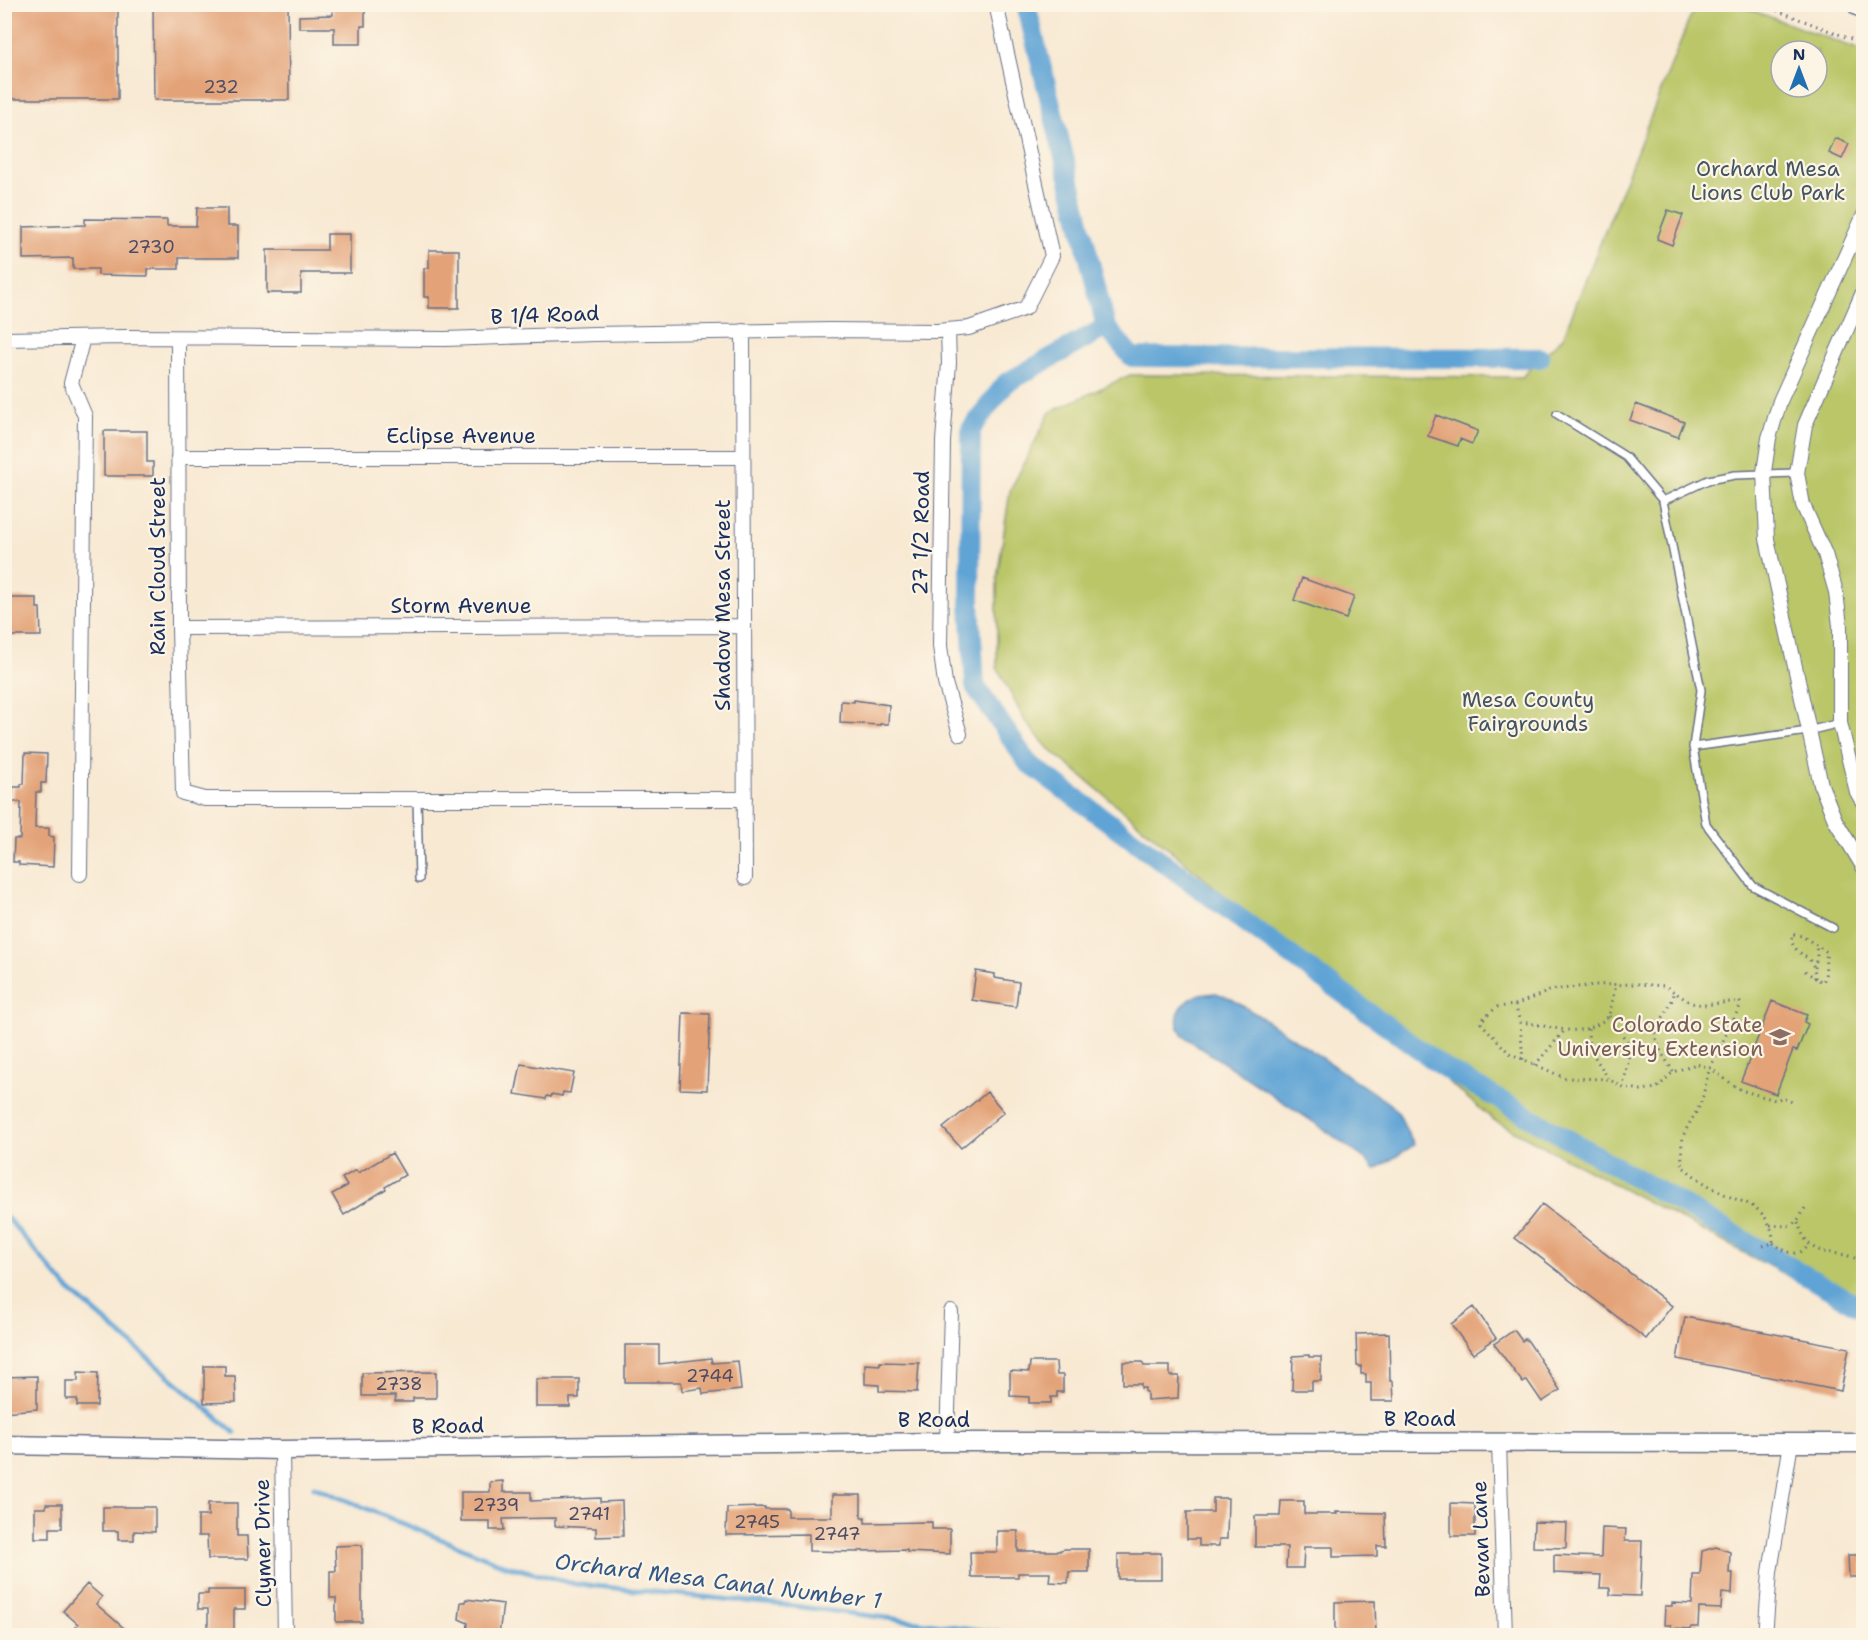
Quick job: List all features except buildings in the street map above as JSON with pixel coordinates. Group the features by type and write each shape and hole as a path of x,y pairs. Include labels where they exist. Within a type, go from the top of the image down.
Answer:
{"street":[{"name":"B 1/4 Road","path":"4,339 445,339 594,334 969,328 1026,308 1052,256 996,4"},
{"path":"1863,215 1780,401 1769,438 1764,472 1767,539 1808,732 1821,784 1835,820 1863,868"},
{"path":"1863,290 1805,425 1797,472 1803,505 1825,554 1836,592 1840,626 1840,723 1857,792 1863,804"},
{"name":"27 1/2 Road","path":"948,330 949,363 944,441 940,646 945,683 960,734"},
{"name":"Shadow Mesa Street","path":"743,331 745,878"},
{"path":"80,874 85,416 71,383 83,338"},
{"name":"Rain Cloud Street","path":"178,338 179,628 183,793 205,799 417,799"},
{"name":"Eclipse Avenue","path":"178,457 743,457"},
{"name":"Storm Avenue","path":"179,628 744,626"},
{"path":"417,799 745,799"},
{"path":"947,1442 951,1312"},
{"name":"B Road","path":"4,1445 282,1450 947,1442 1863,1443"},
{"name":"Bevan Lane","path":"1499,1442 1505,1635"},
{"path":"1765,1635 1770,1572 1791,1443"},
{"name":"Clymer Drive","path":"282,1450 285,1635"}],"lane":[{"path":"1557,414 1626,457 1663,501 1701,690 1693,747 1706,824 1753,886 1833,928"},
{"path":"1663,501 1708,480 1764,472 1797,472"},
{"path":"1693,747 1808,732 1840,723"},
{"path":"417,799 419,879"}],"path":[{"path":"1760,4 1863,44"},
{"path":"1805,971 1823,982 1827,971 1824,963 1827,952 1797,934 1791,936 1796,949 1811,960 1815,969"},
{"path":"1815,978 1816,945"},
{"path":"1520,1022 1565,1030 1588,1029 1609,1016 1616,984"},
{"path":"1773,1243 1770,1225 1755,1208 1696,1179 1682,1166 1685,1132 1696,1117 1710,1068 1741,1004 1740,1001 1729,1000 1704,1005 1691,1003 1665,986 1616,984 1552,990 1515,1005 1497,1007 1481,1023 1501,1047 1534,1066 1565,1078 1608,1079 1623,1087 1641,1090 1657,1088 1673,1072 1696,1064 1710,1068 1744,1091 1775,1100 1782,1098 1795,1103"},
{"path":"1673,1072 1656,1037 1674,993"},
{"path":"1515,1005 1520,1022 1522,1060"},
{"path":"1609,1016 1631,1047 1623,1087"},
{"path":"1588,1029 1589,1048 1608,1079"},
{"path":"1534,1066 1565,1030"},
{"path":"1770,1225 1791,1226 1798,1222 1805,1208"},
{"path":"1798,1222 1813,1249 1826,1254 1844,1254 1863,1263"},
{"path":"1763,1246 1773,1243 1787,1252 1796,1254 1804,1251 1810,1244"}],"green space":[{"name":"Mesa County Fairgrounds","path":"1695,5 1738,5 1863,51 1863,1316 1494,1120 1048,748 1025,721 997,667 997,579 1010,491 1050,412 1130,375 1522,377 1563,337"}],"water":[{"path":"1216,993 1230,998 1269,1022 1387,1102 1398,1113 1414,1145 1375,1170 1365,1159 1315,1123 1183,1036 1178,1024 1181,1008 1196,996"}],"waterway":[{"path":"1026,4 1106,327 1132,357 1540,358"},
{"path":"1106,327 1006,383 971,429 970,605 975,686 1028,763 1446,1069 1864,1309"},
{"name":"Orchard Mesa Canal Number 1","path":"4,1214 67,1288 235,1433"},
{"name":"Orchard Mesa Canal Number 1","path":"314,1487 504,1565 575,1584 794,1606 1027,1636"}],"place":[{"name":"Colorado State University Extension","path":"1780,1037"}],"park label":[{"name":"Orchard Mesa Lions Club Park","path":"1768,181"}]}
